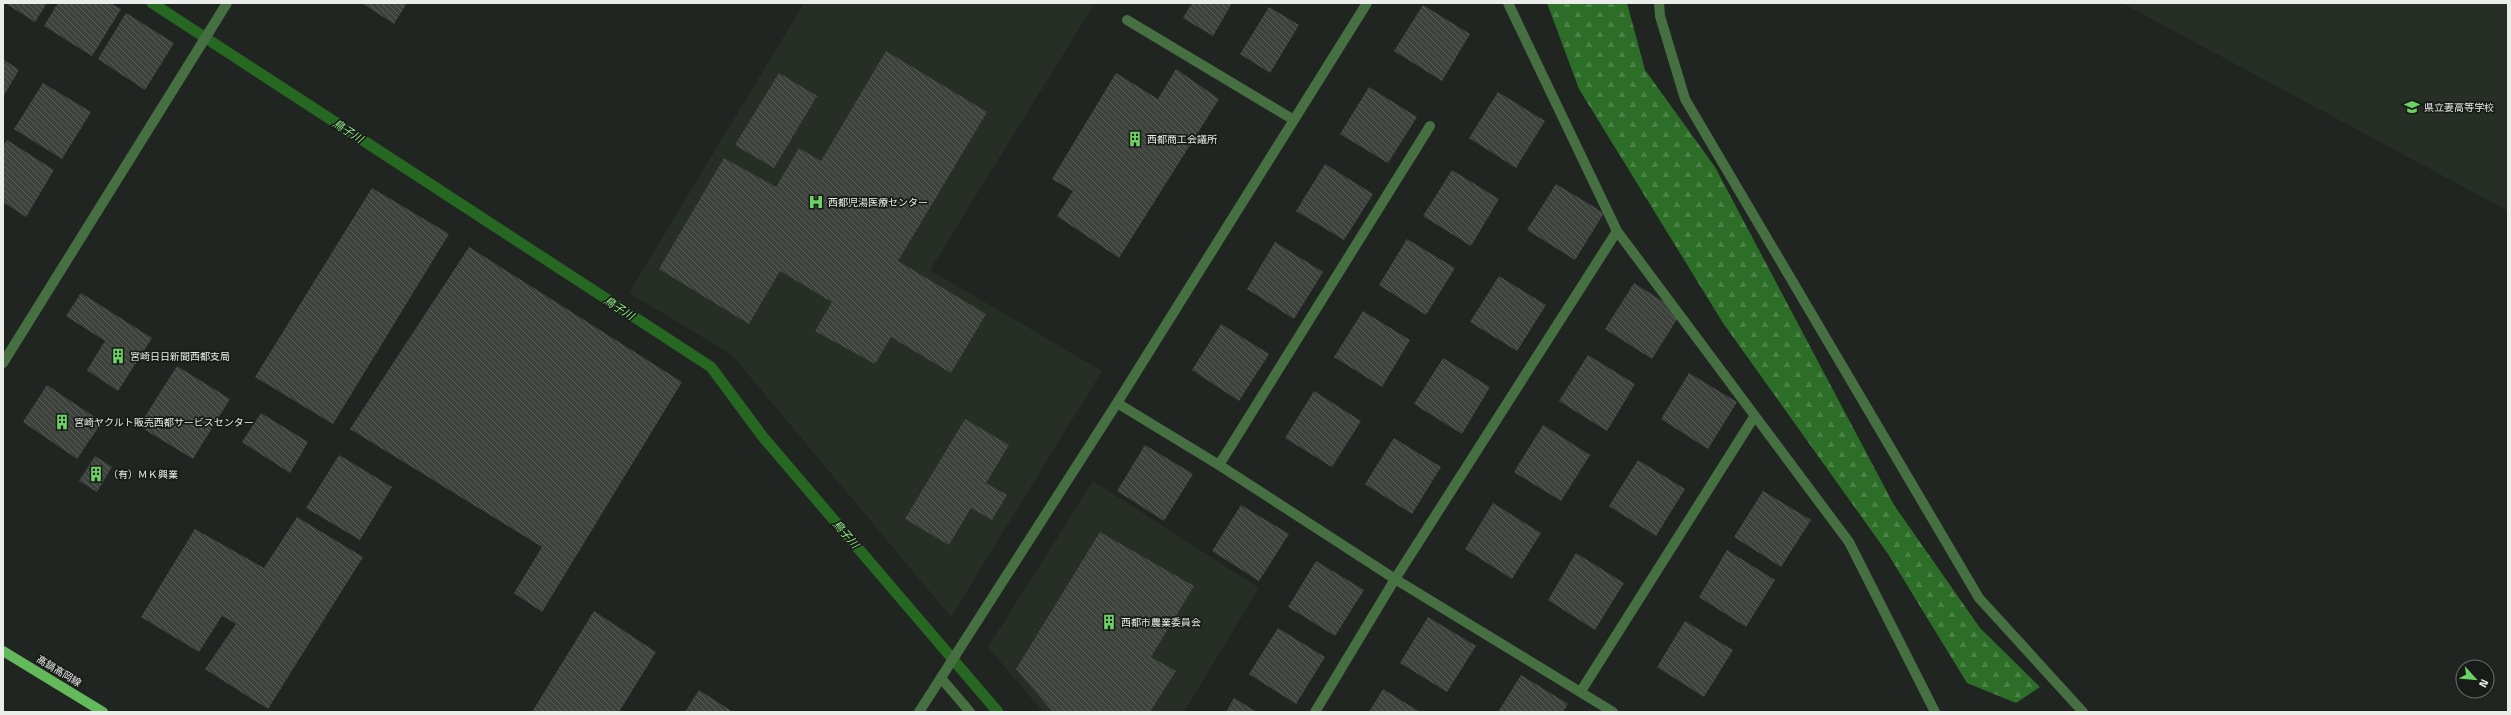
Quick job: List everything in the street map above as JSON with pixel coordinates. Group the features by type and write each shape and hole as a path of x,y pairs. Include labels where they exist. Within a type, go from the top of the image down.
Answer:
{"main road":[{"name":"高鍋高岡線","path":"3,651 103,712"}],"street":[{"path":"919,712 1117,403 1367,3"},
{"path":"1508,3 1617,231 1754,417 1849,542 1935,712"},
{"path":"1659,3 1660,16 1685,99 1978,598 2083,712"},
{"path":"3,363 223,4"},
{"path":"1127,20 1294,120"},
{"path":"1219,465 1430,126"},
{"path":"1314,712 1395,579 1617,231"},
{"path":"1117,403 1219,465 1395,579 1613,712"},
{"path":"1581,692 1754,417"},
{"path":"941,678 970,712"}],"shaded area":[{"path":"804,3 1095,3 930,270 1102,371 951,617 732,355 629,293"},
{"name":"県立妻高等学校","path":"2122,3 2508,3 2508,211"},
{"path":"1093,481 1259,588 1184,712 1043,712 988,647"}],"green space":[{"path":"1547,3 1627,3 1645,70 1715,167 1894,505 1980,628 2040,687 2016,703 1967,683 1888,554 1723,323 1579,89"}],"building":[{"path":"5,3 47,3 35,22"},
{"path":"58,3 110,3 121,9 92,56 44,26"},
{"path":"362,3 407,3 394,24"},
{"path":"1192,3 1232,3 1213,36 1183,18"},
{"path":"1423,5 1470,34 1442,81 1394,51"},
{"path":"1269,7 1299,25 1270,73 1240,54"},
{"path":"126,13 174,43 145,90 98,59"},
{"name":"西都児湯医療センター","path":"886,51 987,112 898,261 986,314 951,373 891,337 875,364 815,331 832,302 780,271 749,324 659,269 724,158 776,187 799,148 821,161"},
{"path":"3,59 19,70 3,97"},
{"name":"西都商工会議所","path":"1176,69 1219,99 1119,258 1057,216 1073,191 1052,179 1116,73 1158,99"},
{"path":"779,73 817,96 774,168 735,145"},
{"path":"43,83 91,112 62,159 14,129"},
{"path":"1369,87 1417,117 1388,163 1340,134"},
{"path":"1498,92 1545,121 1516,168 1469,138"},
{"path":"7,140 54,170 26,217 3,202 3,146"},
{"path":"1325,164 1373,194 1344,240 1296,211"},
{"path":"1452,170 1499,199 1471,246 1423,216"},
{"path":"1556,184 1604,213 1575,260 1527,230"},
{"path":"372,188 449,234 333,424 255,377"},
{"path":"1407,239 1455,268 1426,315 1379,285"},
{"path":"1275,242 1323,272 1294,319 1247,289"},
{"path":"469,247 682,382 542,612 514,593 542,547 350,429"},
{"path":"1499,276 1546,305 1517,351 1470,322"},
{"path":"1634,283 1681,313 1652,359 1605,329"},
{"name":"宮崎日日新聞西都支局","path":"81,293 152,338 118,391 87,370 105,341 66,316"},
{"path":"1363,311 1410,340 1382,387 1334,357"},
{"path":"1221,324 1269,354 1239,401 1192,370"},
{"path":"1588,355 1635,384 1607,431 1559,401"},
{"path":"1443,358 1490,387 1462,434 1414,404"},
{"path":"177,366 230,399 193,459 139,426"},
{"path":"1689,373 1737,402 1708,449 1661,419"},
{"name":"宮崎ヤクルト販売西都サービスセンター","path":"47,385 102,422 77,459 23,422"},
{"path":"1314,391 1361,421 1332,467 1285,438"},
{"path":"261,413 308,442 290,473 242,442"},
{"path":"965,419 1009,445 986,483 1007,495 992,520 971,508 949,545 905,519"},
{"path":"1543,425 1590,455 1561,501 1514,472"},
{"path":"1394,438 1441,467 1412,514 1365,484"},
{"path":"1145,445 1193,474 1164,521 1117,491"},
{"path":"339,455 392,487 360,540 306,508"},
{"name":"（有）ＭＫ興業","path":"95,456 112,467 97,492 79,481"},
{"path":"1638,460 1685,489 1656,536 1609,506"},
{"path":"1763,491 1811,520 1781,567 1734,537"},
{"path":"1493,503 1541,533 1512,579 1465,549"},
{"path":"1241,505 1289,534 1259,581 1212,551"},
{"path":"297,517 363,557 268,709 205,669 236,624 222,616 199,652 141,617 195,529 264,568"},
{"name":"西都市農業委員会","path":"1100,532 1194,586 1151,657 1176,671 1150,712 1053,712 1016,669"},
{"path":"1727,550 1775,580 1746,627 1699,597"},
{"path":"1576,553 1624,583 1595,630 1548,600"},
{"path":"1316,561 1364,590 1335,636 1288,607"},
{"path":"594,611 656,652 619,712 532,712"},
{"path":"1428,617 1476,646 1447,692 1400,663"},
{"path":"1685,621 1733,650 1704,697 1657,667"},
{"path":"1278,628 1325,657 1296,704 1249,674"},
{"path":"1521,675 1568,704 1563,712 1498,712"},
{"path":"1383,689 1420,712 1369,712"},
{"path":"699,690 733,712 685,712"},
{"path":"1234,698 1257,712 1226,712"}],"waterway":[{"name":"鳥子川","path":"152,3 711,367 763,437 998,712"}],"place":[{"name":"県立妻高等学校","path":"2412,107"},
{"name":"西都商工会議所","path":"1135,139"},
{"name":"西都児湯医療センター","path":"816,202"},
{"name":"宮崎日日新聞西都支局","path":"118,356"},
{"name":"宮崎ヤクルト販売西都サービスセンター","path":"62,422"},
{"name":"（有）ＭＫ興業","path":"96,474"},
{"name":"西都市農業委員会","path":"1109,622"}]}
